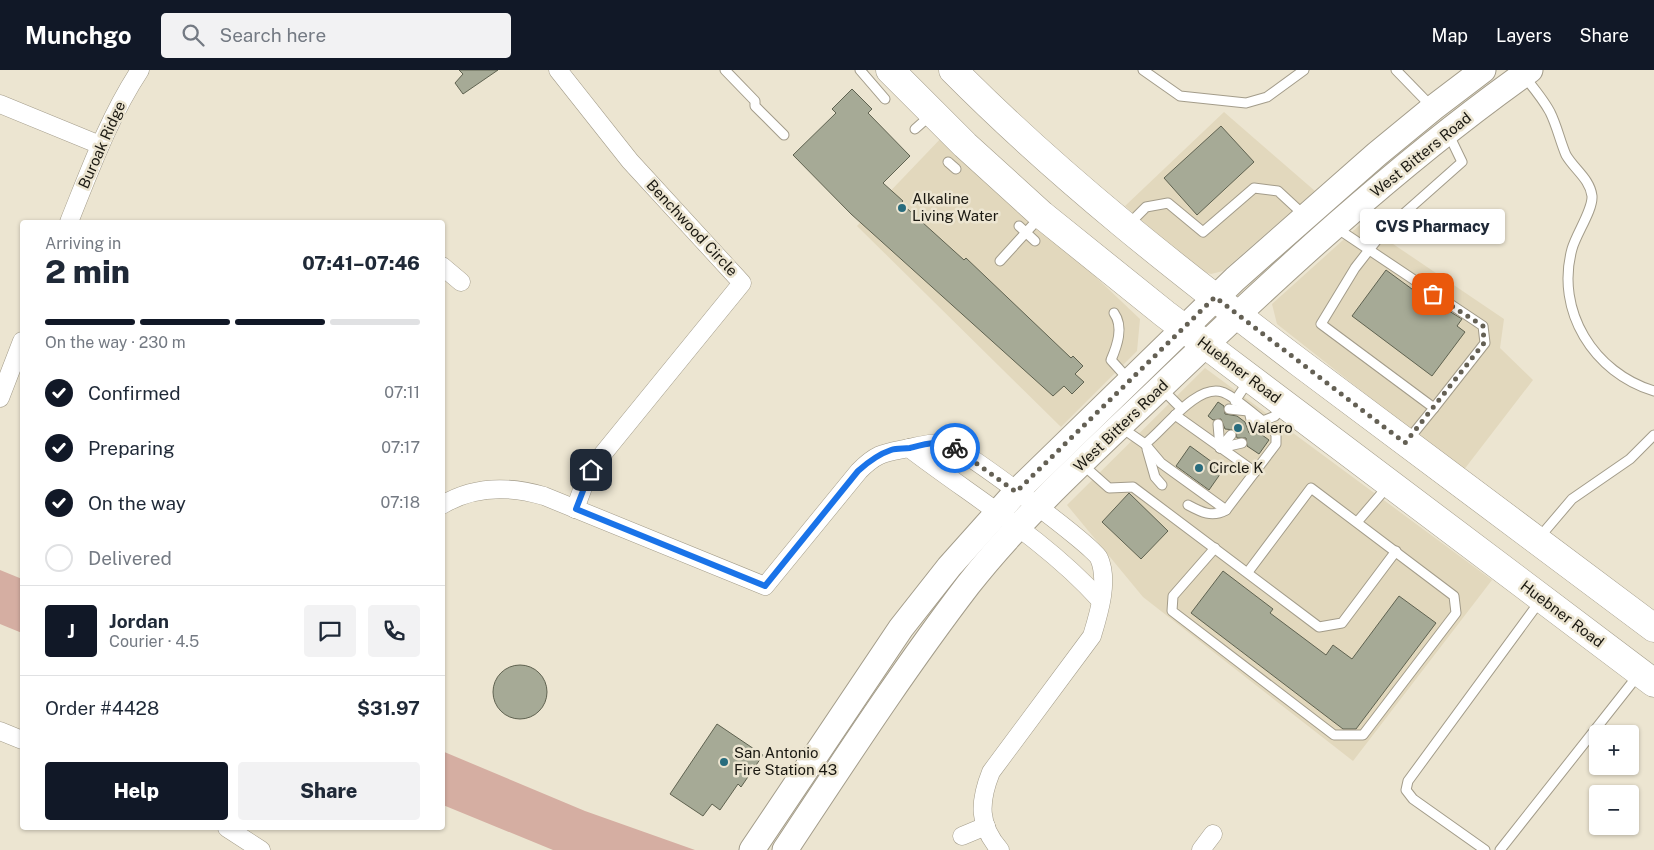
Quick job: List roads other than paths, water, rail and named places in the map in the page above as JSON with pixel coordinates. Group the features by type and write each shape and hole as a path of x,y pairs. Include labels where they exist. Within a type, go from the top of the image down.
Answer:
{"main road":[{"name":"Huebner Road","path":"890,70 924,121 956,157 1030,228 1206,344 1647,678"},
{"path":"953,70 993,110 1126,227 1405,443 1654,628"},
{"name":"West Bitters Road","path":"785,850 800,802 901,628 949,566 1016,492 1215,297 1305,216 1433,108 1483,70"},
{"name":"West Bitters Road","path":"752,850 800,802 969,584 1038,508 1206,344 1334,227 1379,187 1526,72"},
{"path":"1433,108 1448,132"},
{"path":"1508,573 1536,541"}],"street":[{"name":"Buroak Ridge","path":"70,220 100,145 118,108 140,70"},
{"name":"Benchwood Circle","path":"558,70 630,162 742,283 602,455 585,482 576,509"},
{"path":"0,104 100,145"},
{"path":"445,269 461,282"},
{"path":"0,398 20,346"},
{"path":"445,503 474,491 498,488 523,490 576,509 765,586 858,471 870,460 891,450 909,448 926,442 949,444 1038,508 1098,555 1104,573 1098,616 1092,636 991,772 983,791 981,812 990,838 1000,850"},
{"path":"909,448 1019,528 1070,570 1100,600"},
{"path":"940,471 957,450"},
{"path":"1070,570 1090,549"},
{"path":"0,731 20,739"},
{"path":"962,836 986,826"},
{"path":"230,830 261,850"},
{"path":"1201,850 1213,834"}],"lane":[{"path":"725,70 755,101 755,106 784,135"},
{"path":"860,70 886,99"},
{"path":"1143,70 1180,96 1246,103 1267,97 1304,70"},
{"path":"1396,70 1408,85 1433,108"},
{"path":"1526,72 1549,110 1566,154 1590,189 1592,201 1577,232 1569,262 1568,288 1575,315 1593,350 1610,368 1634,385 1654,391"},
{"path":"1434,408 1321,324 1355,268 1383,232 1462,162 1448,132"},
{"path":"1126,227 1146,207 1168,203 1203,232 1254,188 1278,191 1305,216"},
{"path":"1334,227 1483,326 1484,343 1405,443"},
{"path":"1000,261 1030,228"},
{"path":"1114,313 1118,321 1118,336 1111,360 1129,380"},
{"path":"1235,401 1251,378"},
{"path":"1161,387 1178,412 1220,448 1255,472"},
{"path":"1145,444 1178,412 1207,392 1223,392 1263,421 1276,434 1277,440 1226,510 1220,514 1206,514 1188,504"},
{"path":"1263,421 1275,416 1284,404"},
{"path":"1229,409 1248,411"},
{"path":"1242,419 1248,411"},
{"path":"1248,411 1253,428"},
{"path":"1218,424 1220,448"},
{"path":"1120,427 1145,444 1161,463 1226,510"},
{"path":"1220,448 1231,434"},
{"path":"1536,541 1572,499 1630,459 1654,435"},
{"path":"1220,448 1242,443"},
{"path":"1145,444 1155,477 1162,485"},
{"path":"1082,464 1109,488 1133,487 1248,572 1318,627 1342,623 1396,551"},
{"path":"1358,521 1390,484"},
{"path":"1215,548 1173,596 1172,611 1334,735 1363,735 1456,613 1454,596 1358,521 1311,488 1248,572"},
{"path":"1486,850 1413,799 1406,790 1408,781 1516,638 1542,599"},
{"path":"1500,850 1647,678"}],"place":[{"name":"Alkaline Living Water","path":"902,208"},
{"name":"CVS Pharmacy","path":"1433,294"},
{"name":"Valero","path":"1238,428"},
{"name":"Circle K","path":"1199,468"},
{"name":"San Antonio Fire Station 43","path":"724,762"}]}
